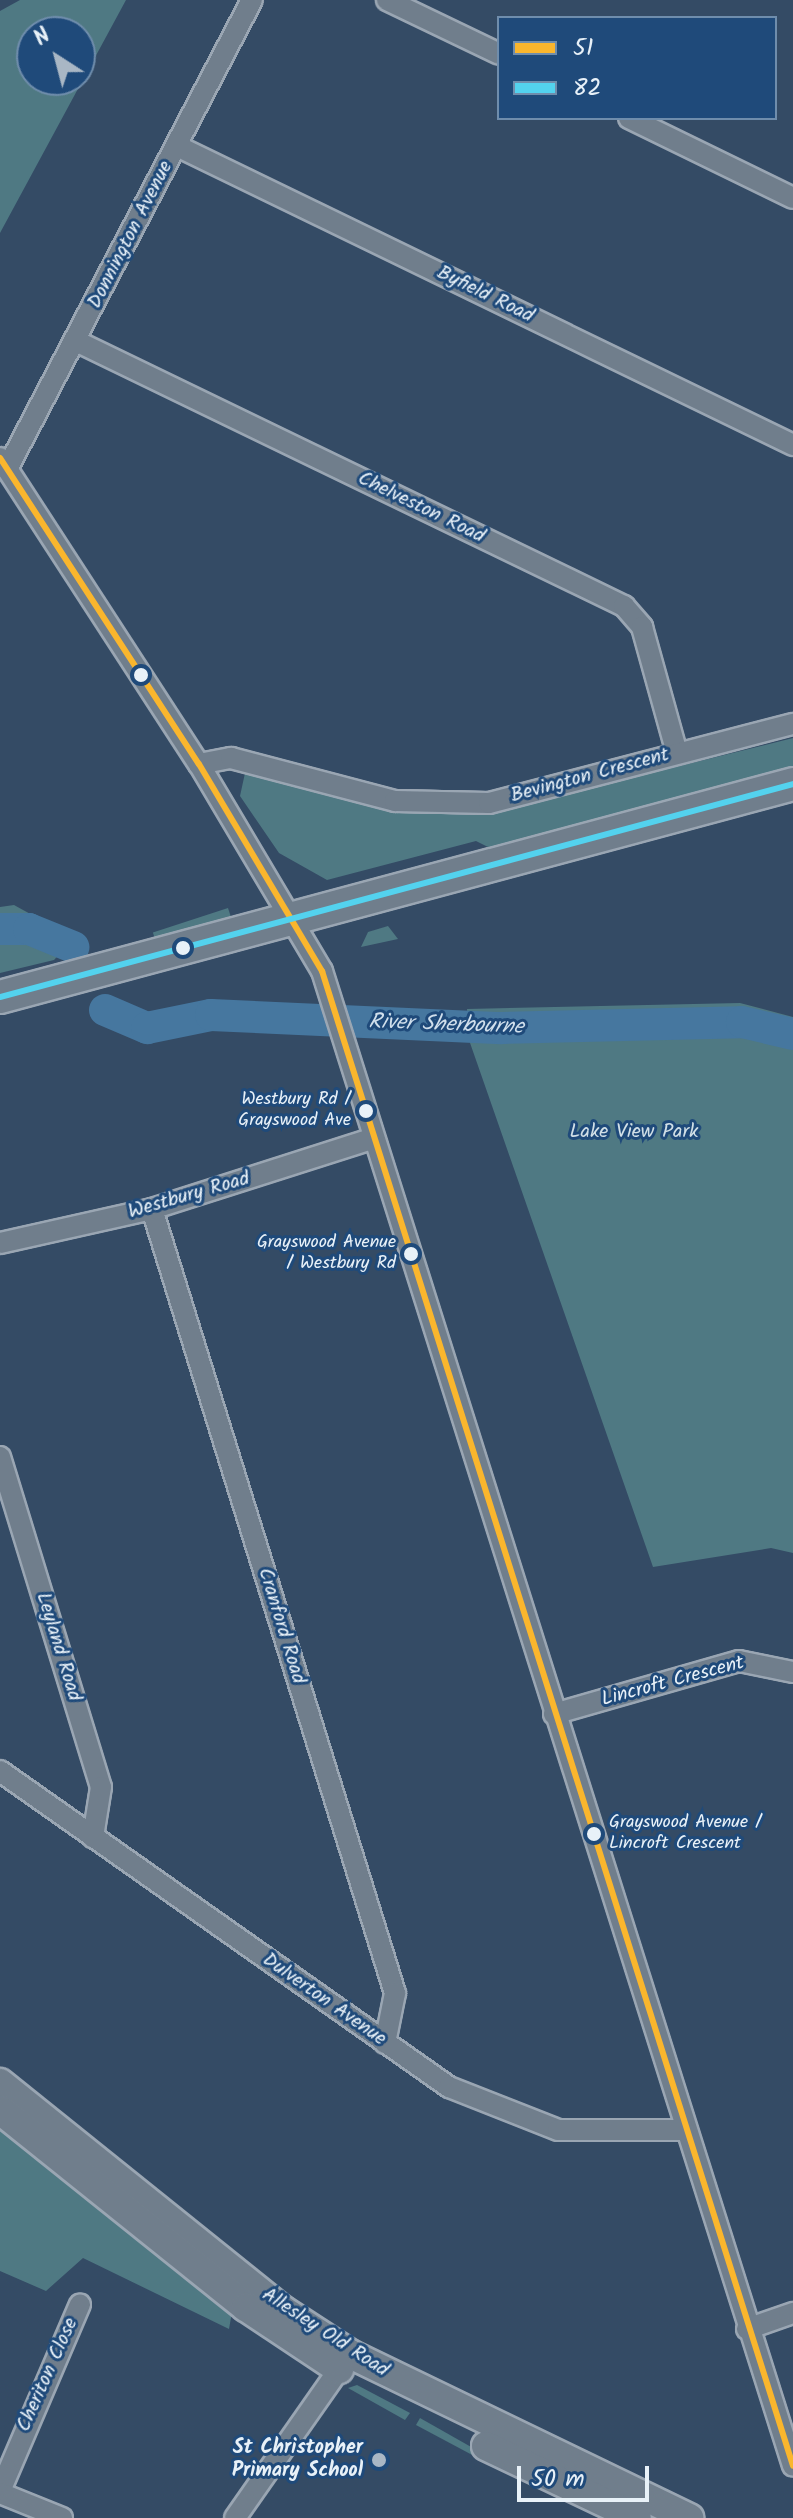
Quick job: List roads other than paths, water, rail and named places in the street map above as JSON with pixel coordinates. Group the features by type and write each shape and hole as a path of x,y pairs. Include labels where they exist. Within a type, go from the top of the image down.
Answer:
{"highway":[{"path":"0,997 95,974 793,784"}],"main road":[{"name":"Allesley Old Road","path":"0,2091 246,2307 637,2518"},
{"name":"Allesley Old Road","path":"345,2361 690,2518"}],"street":[{"name":"Donnington Avenue","path":"4,464 76,341 252,0"},
{"path":"387,0 497,53"},
{"path":"633,120 793,198"},
{"name":"Byfield Road","path":"177,146 793,445"},
{"name":"Chelveston Road","path":"76,341 624,606 642,627 677,753"},
{"path":"4,464 199,764 296,920 333,1006 684,2130 793,2466"},
{"name":"Bevington Crescent","path":"199,764 231,758 355,793 441,805 535,794 793,724"},
{"name":"Westbury Road","path":"0,1243 152,1209 374,1138"},
{"name":"Cranford Road","path":"152,1209 395,1993 385,2043"},
{"name":"Leyland Road","path":"0,1457 101,1787 93,1837"},
{"name":"Lincroft Crescent","path":"554,1714 739,1661 793,1672"},
{"name":"Dulverton Avenue","path":"0,1771 449,2087 521,2121 594,2134 684,2130"},
{"name":"Cheriton Close","path":"0,2492 80,2304"},
{"path":"747,2329 793,2313"},
{"path":"235,2518 345,2361"},
{"path":"0,2492 62,2518"}],"waterway":[{"name":"River Sherbourne","path":"0,929 29,929 73,947"},
{"name":"River Sherbourne","path":"105,1010 147,1028 211,1015 502,1028 742,1022 793,1034"}],"place":[{"name":"Westbury Rd / Grayswood Ave","path":"366,1111"},
{"name":"Grayswood Avenue / Westbury Rd","path":"411,1254"},
{"name":"Grayswood Avenue / Lincroft Crescent","path":"594,1834"},
{"name":"St Christopher Primary School","path":"379,2460"}],"park label":[{"name":"Lake View Park","path":"634,1132"}]}
